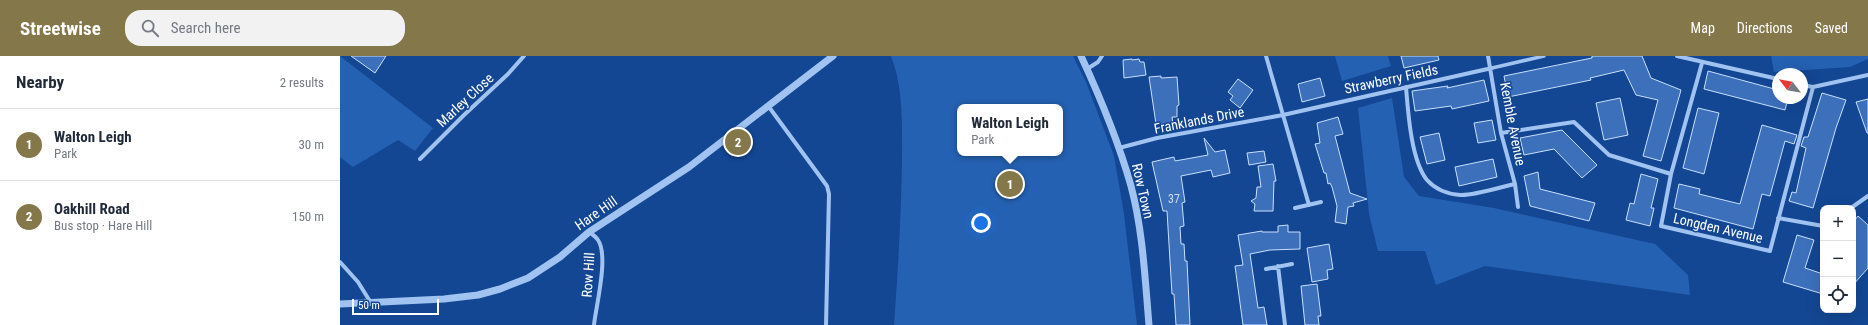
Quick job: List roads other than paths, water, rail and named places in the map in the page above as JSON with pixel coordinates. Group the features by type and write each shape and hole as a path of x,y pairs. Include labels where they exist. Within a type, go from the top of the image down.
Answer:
{"street":[{"name":"Marley Close","path":"420,159 508,74 524,56"},
{"name":"Hare Hill","path":"340,304 371,304 478,295 500,289 528,278 560,257 589,232 689,167 833,56"},
{"name":"Row Town","path":"1080,56 1102,100 1131,188 1138,224 1150,325"},
{"path":"1087,69 1098,62 1102,56"},
{"path":"1266,56 1309,205"},
{"path":"1488,56 1492,68 1544,56"},
{"path":"1677,56 1702,63 1772,78"},
{"name":"Longden Avenue","path":"1702,63 1671,174 1661,226 1770,251 1813,87"},
{"name":"Strawberry Fields","path":"1283,115 1492,68"},
{"name":"Kemble Avenue","path":"1492,68 1501,133 1515,184 1518,207"},
{"path":"1808,86 1813,87 1868,76"},
{"name":"Kemble Avenue","path":"1406,87 1408,117 1416,158 1427,180 1441,191 1461,195 1515,184"},
{"path":"769,106 827,186 829,194 826,325"},
{"name":"Franklands Drive","path":"1119,148 1157,138 1283,115"},
{"path":"1501,133 1574,122 1609,155 1671,174"},
{"path":"1855,205 1868,196"},
{"path":"1295,208 1321,202"},
{"path":"1778,218 1820,225"},
{"name":"Row Hill","path":"589,232 598,240 602,251 602,264 594,325"},
{"path":"340,262 358,282 371,304"},
{"path":"1266,269 1292,264"},
{"path":"1278,266 1285,325"}],"place":[{"name":"Oakhill Road","path":"738,142"},
{"name":"Walton Leigh","path":"1010,184"}]}
